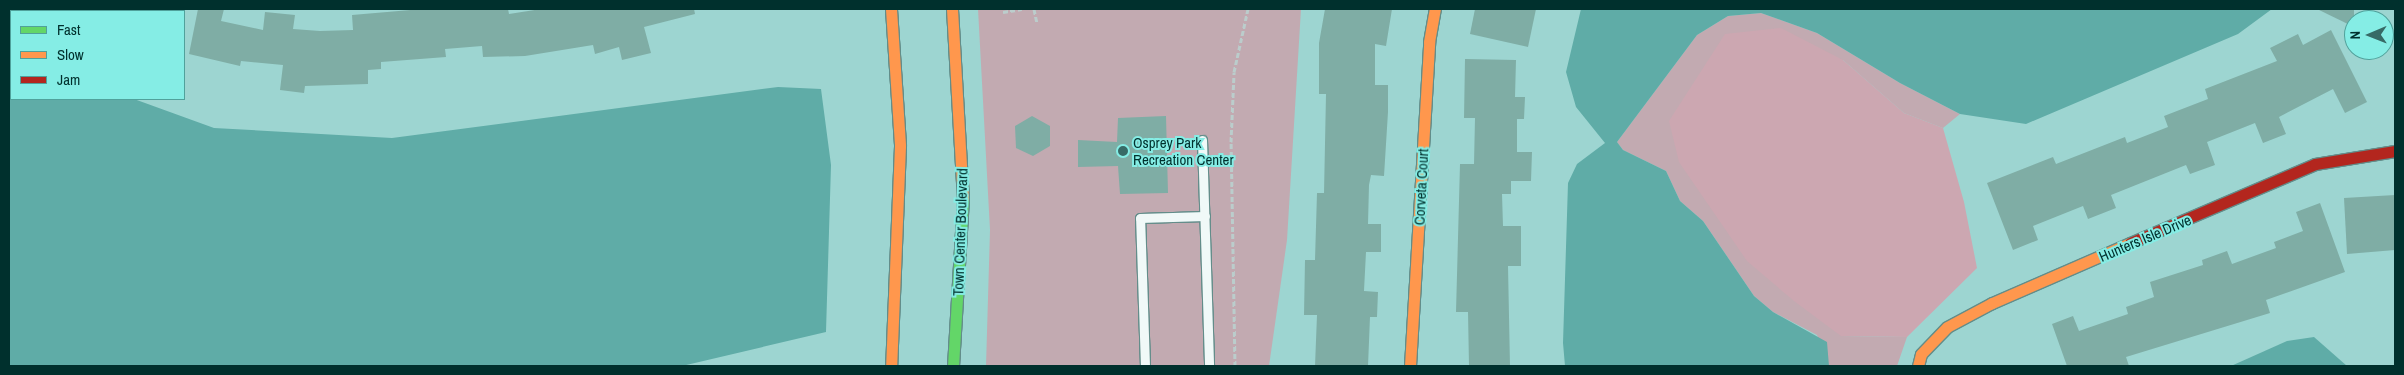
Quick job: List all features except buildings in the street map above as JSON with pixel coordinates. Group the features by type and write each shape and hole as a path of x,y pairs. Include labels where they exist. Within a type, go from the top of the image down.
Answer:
{"street":[{"path":"891,9 900,146 891,366"},
{"name":"Town Center Boulevard","path":"952,9 964,180 953,366"},
{"name":"Corveta Court","path":"1410,366 1429,42 1435,9"},
{"name":"Hunters Isle Drive","path":"1918,366 1921,354 1946,327 1992,303 2315,164 2395,151"}],"lane":[{"path":"1202,140 1209,366"},
{"path":"1145,366 1140,218 1205,216"}],"path":[{"path":"1003,12 1022,9"},
{"path":"1034,9 1037,23"},
{"path":"1235,366 1231,142 1234,72 1248,9"}],"shaded area":[{"path":"978,9 1301,9 1287,240 1269,366 986,366 990,230"},
{"path":"1761,13 1817,33 1900,83 1960,114 1943,128 1904,113 1843,60 1841,336 1907,337 1897,366 1829,366 1817,335 1773,312 1754,296 1703,221 1680,201 1666,171 1623,150 1617,142 1697,35 1728,16"},
{"path":"1781,28 1843,60 1904,113 1943,128 1964,202 1977,268 1907,337 1841,336 1794,301 1747,261 1679,162 1669,121 1725,34"}],"water":[{"path":"1581,9 2272,9 2238,34 2026,124 1960,114 1900,83 1817,33 1761,13 1728,16 1697,35 1617,142 1623,150 1666,171 1680,201 1703,221 1754,296 1773,312 1827,342 1829,366 1565,366 1563,343 1568,183 1577,164 1605,143 1576,107 1566,72"},
{"path":"9,48 10,100 137,100 214,128 392,138 778,87 821,89 831,165 826,332 682,366 9,366"},
{"path":"2314,337 2347,366 2231,366 2287,341"}],"traffic: fast":[{"path":"953,366 963,198"}],"traffic: slow":[{"path":"891,9 900,146 891,366"},
{"path":"952,9 963,198"},
{"path":"1410,366 1429,42 1435,9"},
{"path":"1918,366 1921,354 1947,327 1992,303 2130,243"}],"traffic: jam":[{"path":"2130,243 2315,164 2395,151"}],"place":[{"name":"Osprey Park Recreation Center","path":"1123,151"}]}
